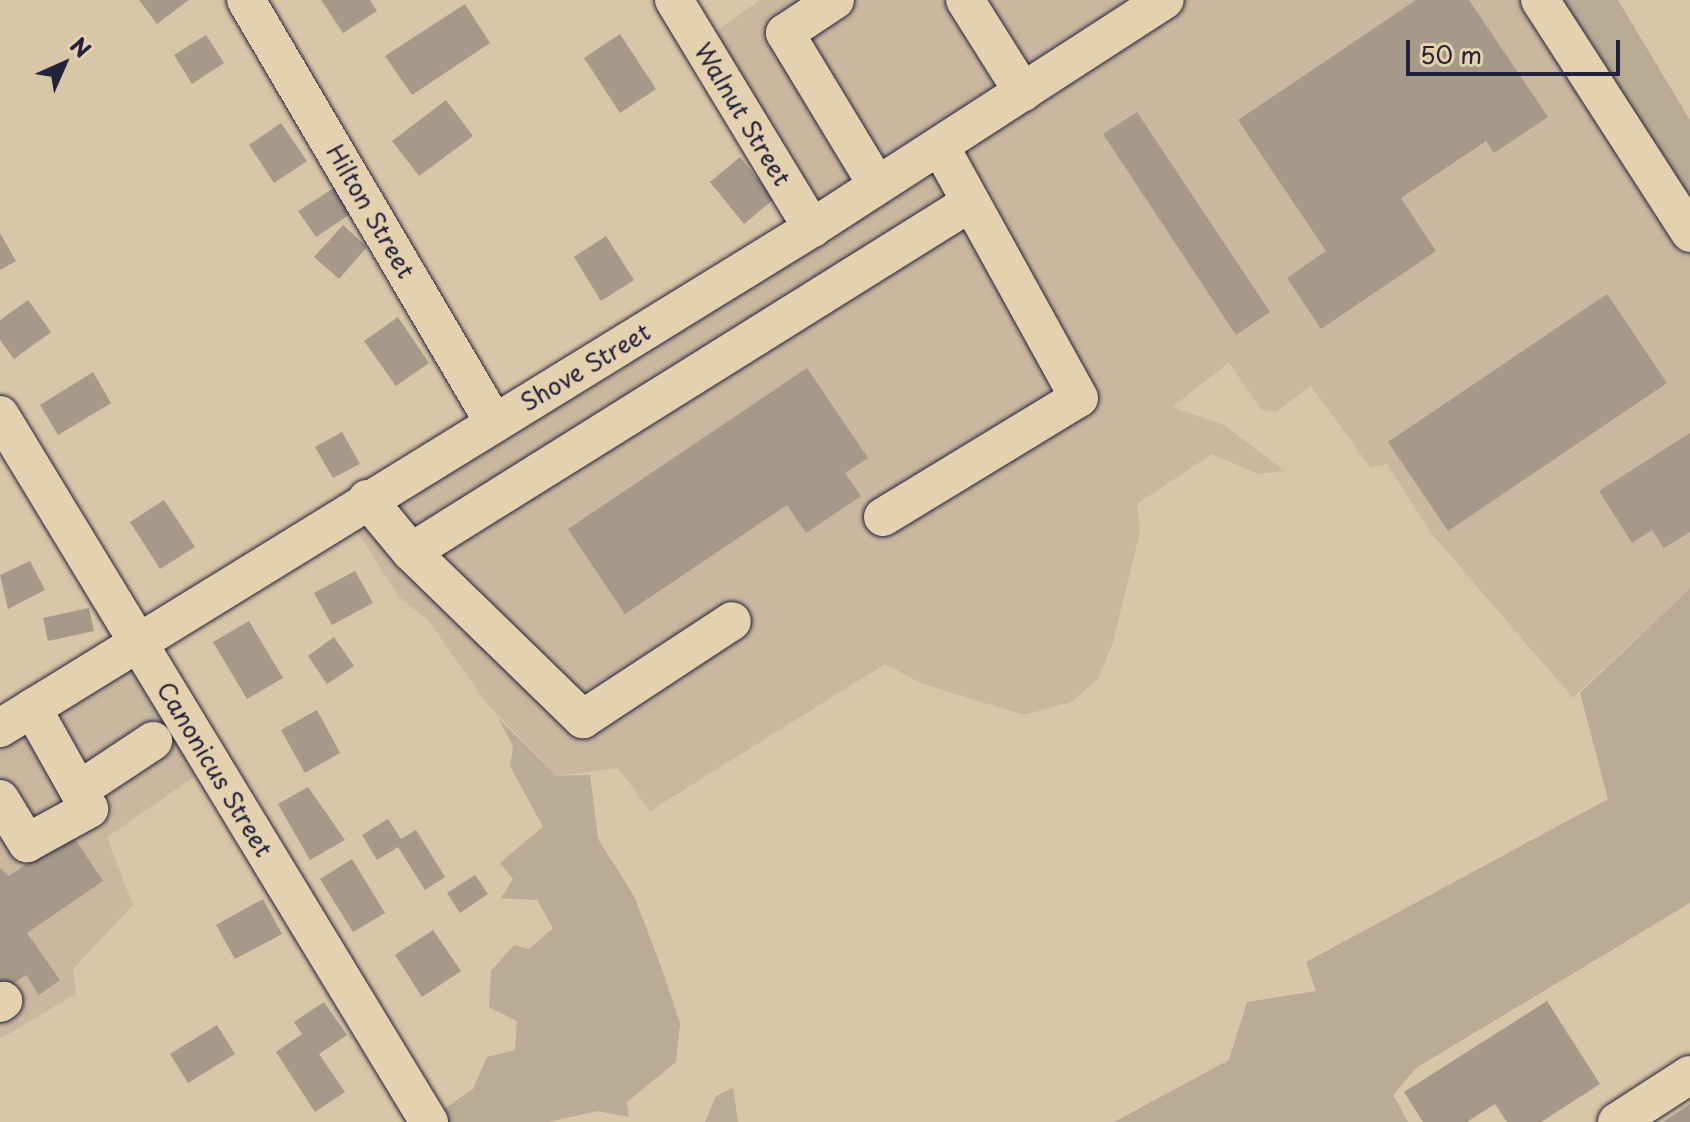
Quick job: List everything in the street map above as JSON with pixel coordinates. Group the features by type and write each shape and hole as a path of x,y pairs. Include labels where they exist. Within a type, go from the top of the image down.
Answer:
{"street":[{"name":"Hilton Street","path":"246,0 494,422"},
{"name":"Walnut Street","path":"674,0 812,228"},
{"path":"835,0 785,33 877,185"},
{"path":"965,0 1023,92"},
{"name":"Shove Street","path":"0,728 367,499 812,228 1165,0"},
{"path":"1540,0 1690,233"},
{"path":"883,517 1079,398 940,146"},
{"path":"411,552 970,203"},
{"name":"Canonicus Street","path":"0,415 429,1122"},
{"path":"367,499 411,552 583,719 732,621"},
{"path":"0,799 27,843 89,809 32,708"},
{"path":"79,790 153,741"},
{"path":"1617,1122 1690,1075"}],"shaded area":[{"path":"760,0 1550,0 1690,228 1690,588 1573,698 1431,533 1387,464 1370,467 1311,386 1276,412 1261,409 1229,363 1172,407 1224,425 1285,471 1258,474 1212,454 1137,504 1140,532 1113,643 1098,679 1071,702 1024,715 920,683 885,664 650,811 618,768 557,776 488,705 428,620 399,597 351,522 800,236 705,39"},
{"path":"1550,0 1618,0 1690,120 1690,228"},
{"path":"1690,588 1690,903 1416,1068 1393,1095 1408,1122 1114,1122 1229,1060 1247,1002 1316,991 1306,962 1608,799 1580,693"},
{"path":"129,645 209,767 107,837 133,905 73,969 76,994 0,1039 0,727"},
{"path":"498,718 557,776 590,775 598,839 634,896 680,1023 676,1062 627,1102 629,1117 597,1111 548,1122 425,1122 473,1089 487,1057 515,1050 517,1021 489,1007 491,971 514,945 529,949 553,928 537,900 501,898 513,879 500,863 543,827 510,766 513,746"},
{"path":"733,1088 738,1122 705,1122 716,1096"}],"building":[{"path":"139,0 189,0 157,24"},
{"path":"321,0 370,0 377,11 343,33"},
{"path":"1416,0 1469,0 1548,117 1494,153 1486,141 1401,198 1436,251 1321,329 1287,278 1326,251 1238,120"},
{"path":"465,4 490,43 412,95 385,56"},
{"path":"620,34 656,89 620,113 584,58"},
{"path":"206,35 224,63 192,84 174,55"},
{"path":"446,100 473,136 419,176 392,141"},
{"path":"1137,112 1270,312 1236,335 1103,134"},
{"path":"281,123 307,161 274,183 249,145"},
{"path":"740,157 774,199 744,224 710,182"},
{"path":"334,188 352,213 316,237 298,211"},
{"path":"343,225 367,247 339,279 314,257"},
{"path":"0,233 16,261 0,270"},
{"path":"606,236 634,280 601,301 574,257"},
{"path":"1607,294 1667,383 1448,531 1388,442"},
{"path":"28,300 51,332 14,359 0,340 0,320"},
{"path":"398,317 429,363 396,386 364,341"},
{"path":"807,368 868,458 845,473 861,496 806,533 787,505 625,614 568,529"},
{"path":"93,372 111,403 58,435 40,405"},
{"path":"342,432 360,464 333,478 315,447"},
{"path":"1690,433 1690,532 1664,548 1652,530 1632,543 1599,491"},
{"path":"164,500 195,547 160,569 130,522"},
{"path":"30,561 45,590 8,609 0,575"},
{"path":"355,571 373,603 332,625 314,593"},
{"path":"89,608 94,631 48,641 43,618"},
{"path":"249,621 283,678 247,699 213,642"},
{"path":"334,637 354,666 327,684 308,656"},
{"path":"317,710 340,753 305,773 281,730"},
{"path":"308,787 345,840 310,860 278,804"},
{"path":"388,819 401,839 416,830 445,877 425,890 398,847 377,860 362,835"},
{"path":"71,833 103,881 27,933 60,980 39,995 26,975 0,993 0,868 9,876"},
{"path":"352,859 385,913 353,932 320,879"},
{"path":"475,875 488,894 460,913 447,893"},
{"path":"263,899 282,934 235,959 216,925"},
{"path":"433,930 461,971 422,997 395,955"},
{"path":"1547,1001 1600,1084 1541,1122 1507,1122 1495,1104 1467,1122 1423,1122 1404,1092"},
{"path":"324,1002 347,1035 319,1054 345,1092 315,1112 276,1052 302,1034 294,1022"},
{"path":"217,1025 235,1054 188,1083 170,1054"},
{"path":"1690,1104 1690,1122 1663,1122"}]}
